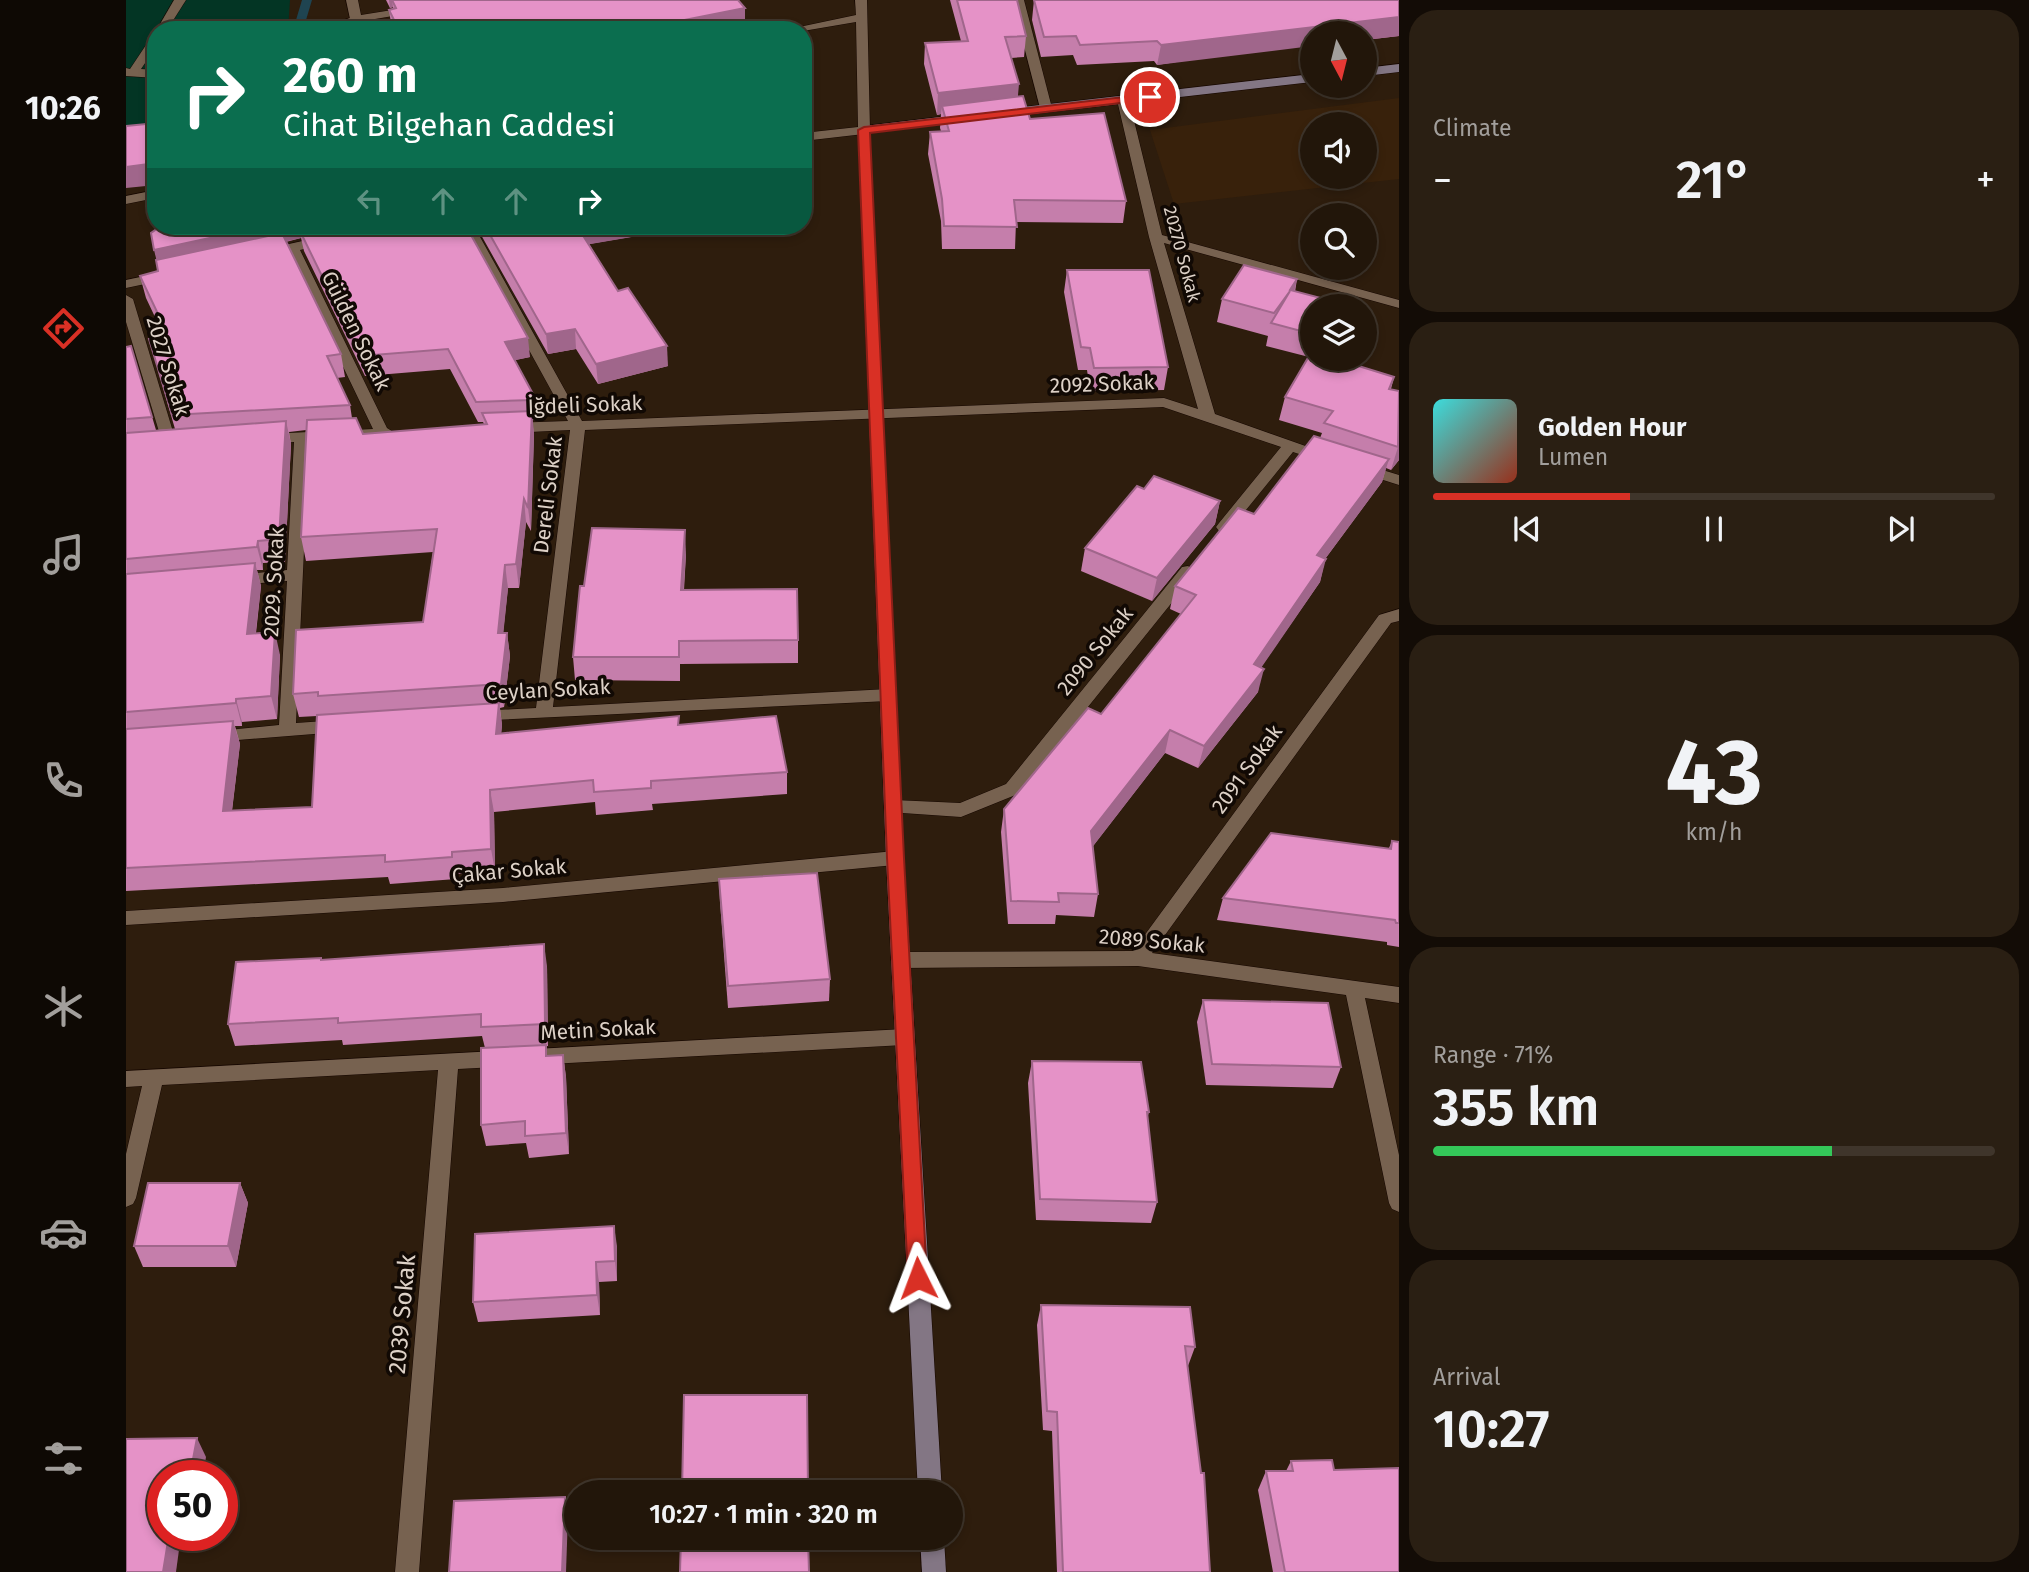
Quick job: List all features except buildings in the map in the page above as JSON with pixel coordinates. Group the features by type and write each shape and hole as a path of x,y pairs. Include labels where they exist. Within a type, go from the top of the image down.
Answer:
{"main road":[{"path":"1377,71 1399,68"},
{"path":"929,1480 895,858 864,130 1300,79"},
{"path":"933,1550 934,1572"}],"street":[{"path":"167,21 180,0"},
{"path":"352,0 358,21"},
{"path":"812,136 864,130 861,0"},
{"path":"1018,0 1046,108"},
{"path":"375,21 422,9"},
{"path":"812,26 862,17"},
{"path":"130,72 147,50"},
{"name":"20270 Sokak","path":"1123,100 1156,237 1208,417"},
{"path":"126,200 147,196"},
{"path":"253,256 346,235"},
{"name":"Dereli Sokak","path":"472,235 578,426 544,713"},
{"path":"1156,237 1399,304"},
{"name":"Gülden Sokak","path":"292,247 382,433"},
{"path":"126,284 177,273"},
{"name":"2027 Sokak","path":"126,299 171,445"},
{"name":"2092 Sokak","path":"877,415 1164,402 1399,480"},
{"name":"İğdeli Sokak","path":"494,429 877,415"},
{"path":"249,440 410,432"},
{"name":"2029. Sokak","path":"288,729 302,436"},
{"name":"2090 Sokak","path":"894,807 961,810 1012,789 1290,446"},
{"path":"217,582 295,575"},
{"name":"2091 Sokak","path":"1138,958 1385,619 1399,615"},
{"name":"Ceylan Sokak","path":"463,718 888,695"},
{"path":"193,738 355,725"},
{"name":"Çakar Sokak","path":"126,918 503,895 895,858"},
{"name":"2089 Sokak","path":"900,960 1138,958 1399,995"},
{"path":"1354,989 1399,1203"},
{"name":"Metin Sokak","path":"126,1079 904,1037"},
{"name":"2039 Sokak","path":"407,1572 449,1060"},
{"path":"126,1198 154,1078"}],"shaded area":[{"path":"1399,98 1399,179 1377,181 1377,112 1300,112 1300,189 1309,189 1174,204 1150,130"}],"green space":[{"path":"126,0 290,0 289,21 147,21 147,135 126,138"}],"waterway":[{"path":"301,21 307,0"}],"route":[{"path":"918,1278 895,858 864,130 1150,97"}]}
